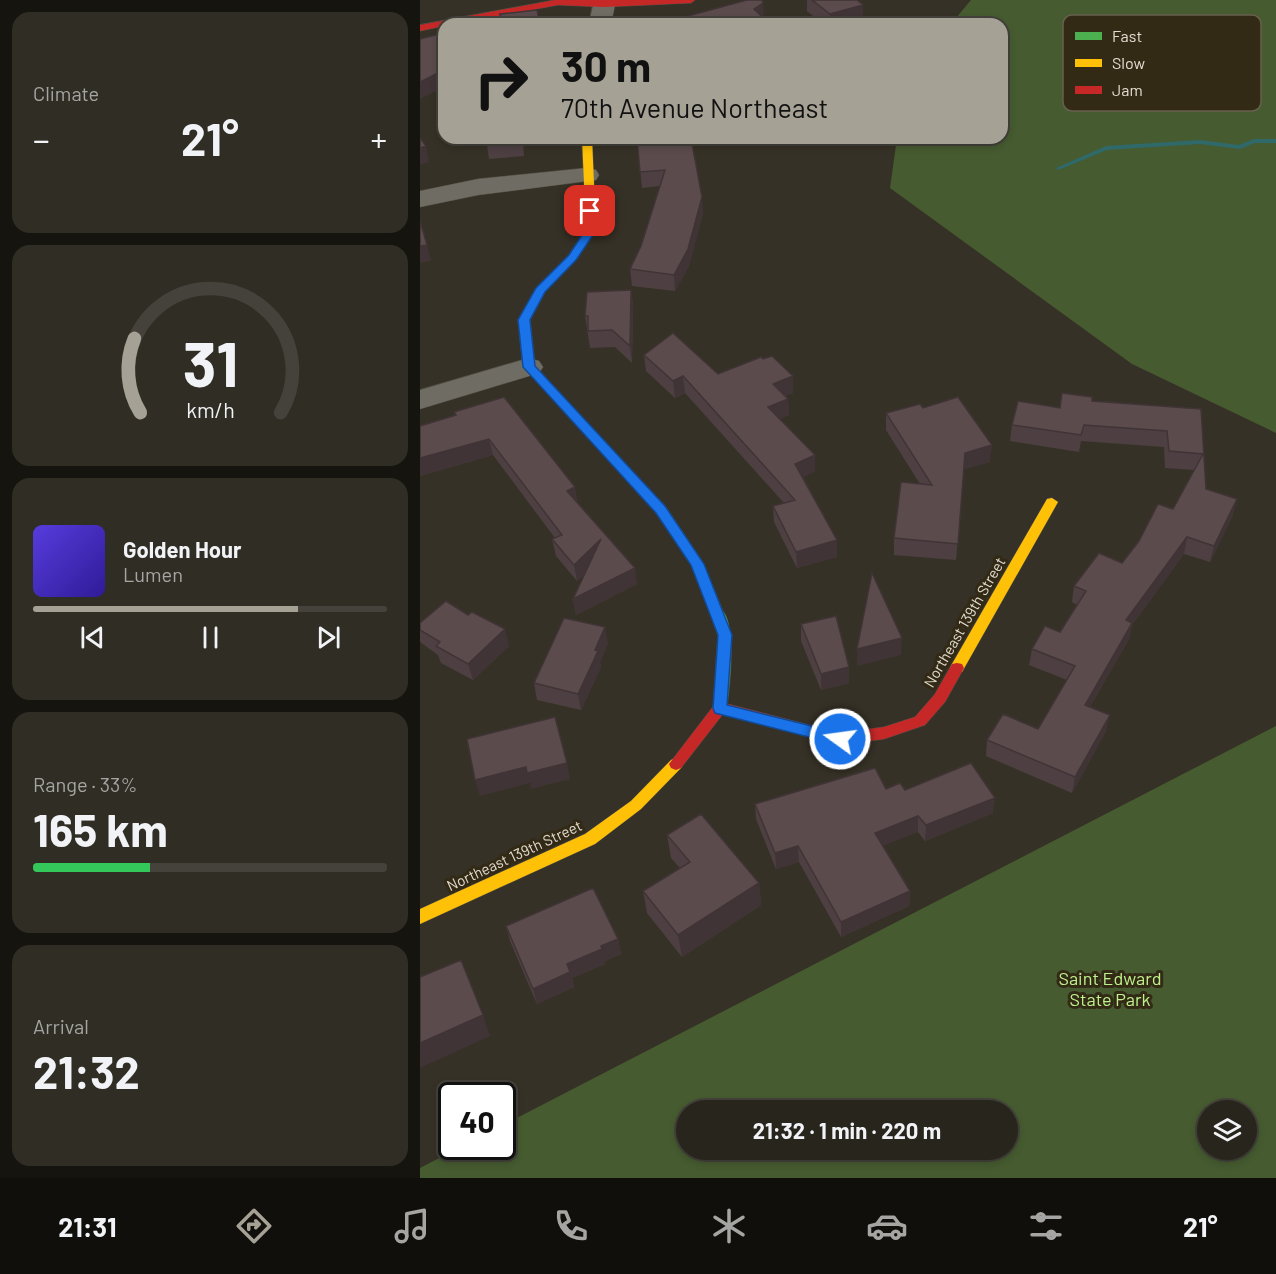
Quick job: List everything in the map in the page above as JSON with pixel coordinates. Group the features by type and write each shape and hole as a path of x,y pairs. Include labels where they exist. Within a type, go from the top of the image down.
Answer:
{"street":[{"path":"473,18 558,2 603,9 691,0"},
{"path":"420,28 438,25"},
{"path":"587,144 591,229 573,257 540,290 524,320 529,367 661,510 698,564 725,635 720,708"},
{"path":"420,199 478,187 587,175"},
{"path":"420,400 529,367"},
{"name":"Northeast 139th Street","path":"420,917 590,839 636,805 676,764 720,708 840,739 884,733 920,721 940,698 1052,502"}],"green space":[{"path":"971,0 1276,0 1276,433 1132,364 890,188 896,144 1008,144 1008,18 956,18"},
{"name":"Saint Edward State Park","path":"1276,726 1276,1178 420,1178 420,1168 438,1159 516,1160 516,1118"}],"building":[{"path":"747,0 762,0 763,3 754,9 764,18 680,18"},
{"path":"812,0 857,0 863,5 830,14"},
{"path":"537,10 539,18 501,18 500,14"},
{"path":"438,34 438,73 420,82 420,39"},
{"path":"420,138 426,146 420,148"},
{"path":"638,144 692,144 702,197 688,249 674,275 630,269 641,246 665,170 640,172"},
{"path":"420,221 427,245 420,246"},
{"path":"631,290 630,346 612,330 588,331 588,316 585,316 587,292"},
{"path":"673,333 718,374 761,357 763,359 772,356 793,376 773,384 788,399 768,407 815,455 795,464 837,540 796,552 773,506 795,500 683,376 673,381 644,355"},
{"path":"1062,393 1092,397 1092,401 1201,409 1206,489 1237,499 1214,546 1187,537 1126,620 1132,623 1085,705 1110,715 1075,777 987,740 1003,714 1038,729 1075,666 1032,649 1045,626 1060,632 1086,591 1074,586 1099,553 1122,563 1139,541 1158,504 1173,509 1203,454 1169,451 1167,431 1084,425 1081,435 1012,425 1018,401 1060,408"},
{"path":"504,397 575,487 567,491 635,568 573,599 601,539 574,565 552,539 562,535 489,439 420,458 420,426 456,415 454,412"},
{"path":"958,397 992,445 965,453 958,544 894,538 901,482 932,485 886,413 920,404 923,408"},
{"path":"872,573 902,638 857,649"},
{"path":"446,601 468,615 472,612 505,629 468,664 436,646 440,642 420,630 420,623"},
{"path":"836,616 849,667 821,674 801,624"},
{"path":"564,618 605,627 595,650 598,651 578,694 534,683"},
{"path":"555,717 567,763 527,773 526,767 475,780 467,739"},
{"path":"971,763 995,798 926,825 918,816 875,833 910,891 841,922 798,846 775,853 755,804 875,768 886,789 900,783 905,790"},
{"path":"701,814 759,883 678,935 643,891 690,862 667,835"},
{"path":"593,888 618,939 601,946 602,949 567,964 570,972 533,989 506,926"},
{"path":"461,960 483,1015 420,1043 420,977"}],"waterway":[{"path":"1059,168 1106,148 1200,142 1240,147 1254,141 1276,141"}],"traffic: fast":[{"path":"716,611 725,635 720,708"}],"traffic: slow":[{"path":"587,144 591,229 573,257 540,290 524,320 529,367 616,461"},
{"path":"957,668 1052,502"},
{"path":"420,917 590,839 636,805 676,764"}],"traffic: jam":[{"path":"473,18 558,2 604,4 691,0"},
{"path":"420,28 438,25"},
{"path":"616,461 661,510 697,564 716,611"},
{"path":"676,764 720,708 840,739 884,733 920,721 940,698 957,668"}],"route":[{"path":"590,211 591,229 573,257 540,290 524,320 529,367 661,510 698,564 725,635 720,708 840,739"}]}
